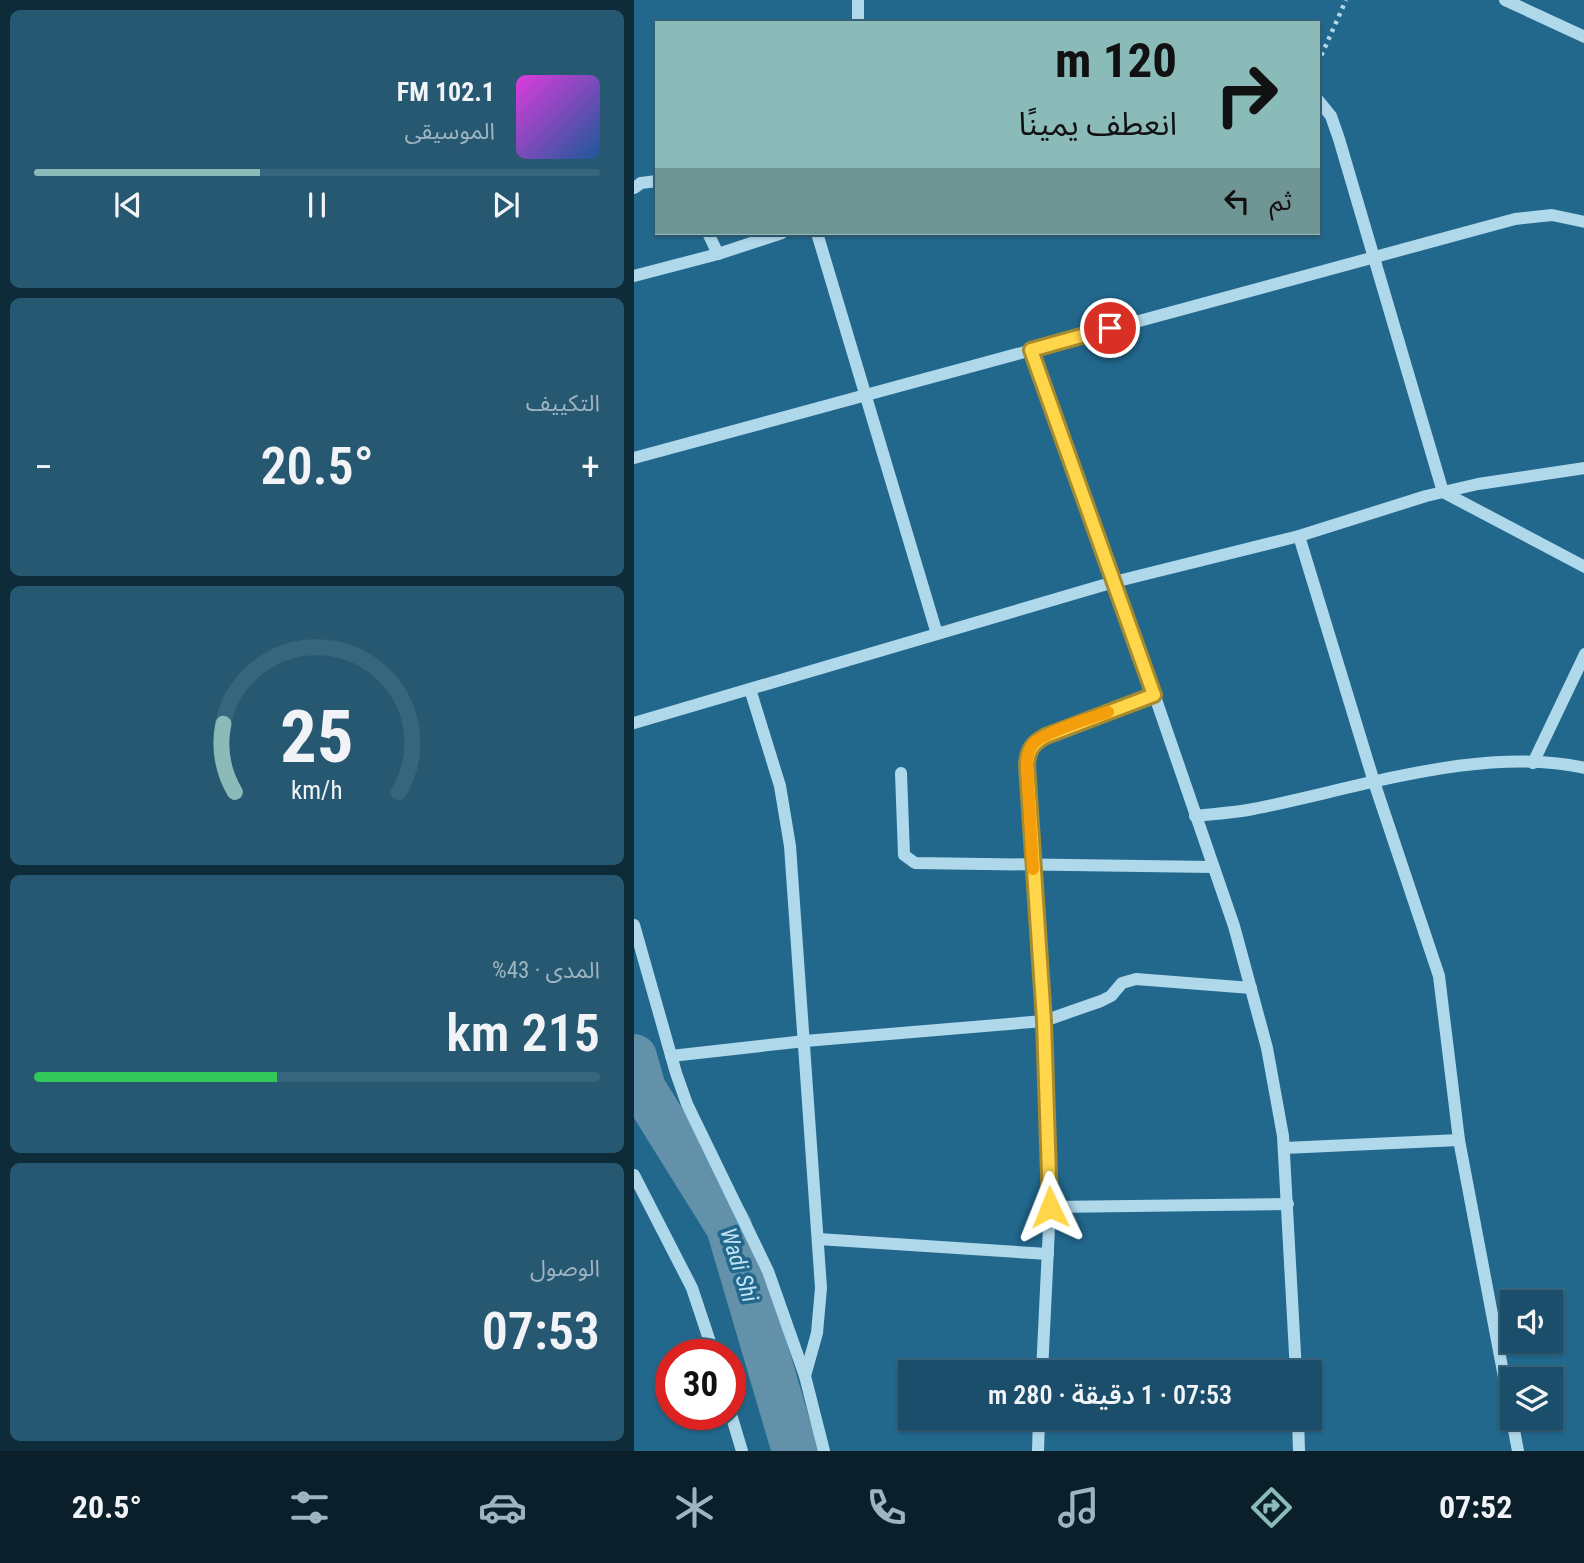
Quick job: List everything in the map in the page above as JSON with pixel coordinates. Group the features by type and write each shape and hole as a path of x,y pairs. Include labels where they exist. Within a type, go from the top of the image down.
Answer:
{"street":[{"path":"857,0 858,21"},
{"path":"1505,0 1584,37"},
{"path":"1320,102 1331,116 1443,492 1584,566"},
{"path":"634,188 641,183 655,181"},
{"path":"634,458 1515,219 1552,215 1584,222"},
{"path":"709,235 718,254"},
{"path":"634,276 718,254 776,235"},
{"path":"818,235 937,634"},
{"path":"1031,350 1234,926 1267,1048 1284,1148 1295,1360"},
{"path":"634,723 1114,582 1299,536 1443,492 1584,468"},
{"path":"1299,536 1374,782 1439,976 1459,1140 1518,1451"},
{"path":"1533,763 1584,654"},
{"path":"750,689 780,786 793,877 818,1239 820,1311 805,1376"},
{"path":"1043,1360 1050,1207 1044,1021 1028,753 1034,743 1046,736 1154,695"},
{"path":"1195,816 1246,810 1407,774 1473,766 1533,763 1584,768"},
{"path":"901,773 904,855 915,863 1213,867"},
{"path":"634,925 687,1104 768,1271 805,1376 824,1451"},
{"path":"671,1056 805,1041 1044,1021 1101,1001 1111,996 1122,983 1136,979 1251,988"},
{"path":"1284,1148 1459,1140"},
{"path":"634,1175 692,1288 709,1339"},
{"path":"1050,1207 1288,1203"},
{"path":"818,1239 1048,1254"},
{"path":"736,1430 742,1451"},
{"path":"1038,1451 1039,1430"},
{"path":"1298,1430 1299,1451"}],"path":[{"path":"1320,58 1346,0"}],"waterway":[{"name":"Wadi Shi","path":"634,1057 643,1089 729,1227 795,1451"}],"slow traffic":[{"path":"1033,869 1028,753 1034,743 1046,736 1108,712"}],"route":[{"path":"1050,1207 1044,1021 1028,753 1034,743 1046,736 1154,695 1031,350 1110,328"}]}
